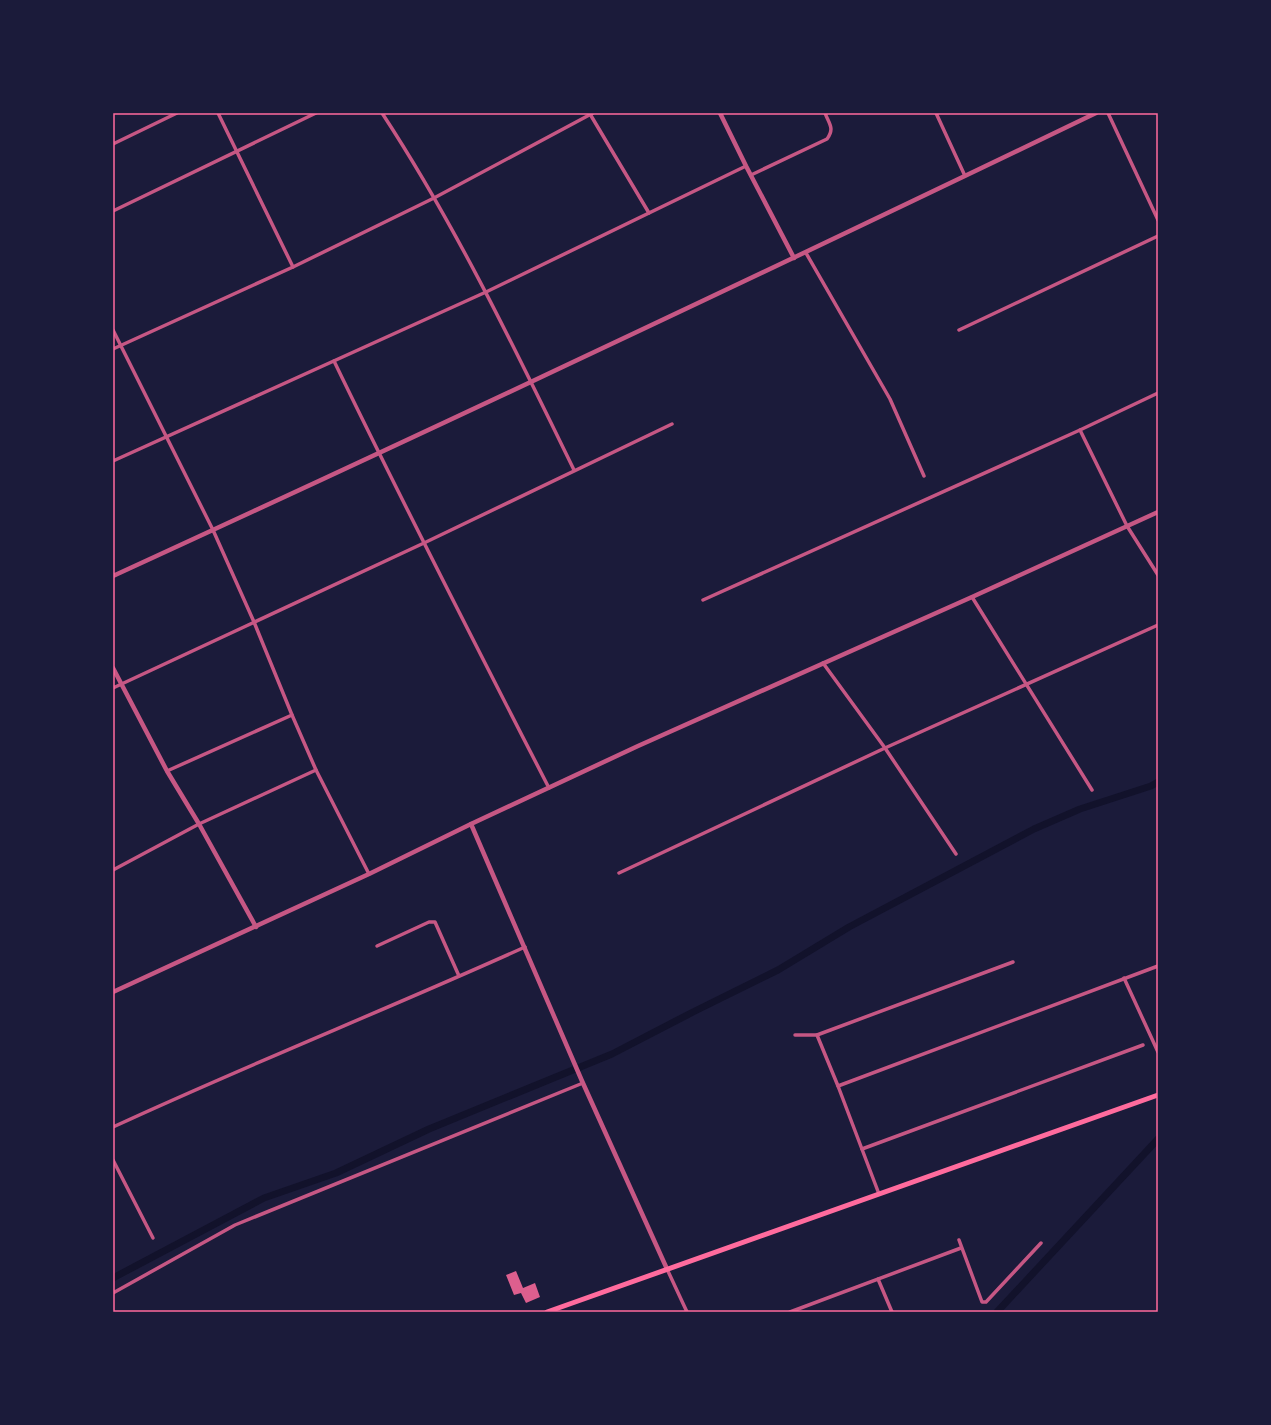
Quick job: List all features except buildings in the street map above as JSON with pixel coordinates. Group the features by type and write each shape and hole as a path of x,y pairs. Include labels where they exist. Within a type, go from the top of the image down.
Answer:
{"main road":[{"path":"548,1312 1158,1095"}],"street":[{"path":"113,144 177,113"},
{"path":"218,113 293,267"},
{"path":"113,211 316,113"},
{"path":"382,113 434,198 486,292 574,470"},
{"path":"113,349 293,267 434,198 591,113 649,213"},
{"path":"720,113 794,258"},
{"path":"751,175 827,139 831,133 831,128 825,113"},
{"path":"936,113 965,176"},
{"path":"113,576 379,454 806,253 1096,113"},
{"path":"1108,113 1158,220"},
{"path":"113,461 486,292 746,166"},
{"path":"959,330 1158,236"},
{"path":"806,253 890,399 924,476"},
{"path":"113,330 213,530 254,622 316,770 369,874"},
{"path":"334,361 461,617 549,788"},
{"path":"703,600 1080,430 1158,393"},
{"path":"113,688 424,543 672,424"},
{"path":"1080,430 1127,526 1158,575"},
{"path":"113,992 256,927 638,746 1158,512"},
{"path":"972,597 1092,790"},
{"path":"619,873 885,748 1158,625"},
{"path":"823,663 885,748 956,854"},
{"path":"113,668 167,771 199,824 256,927"},
{"path":"167,771 292,715"},
{"path":"113,870 199,824 316,770"},
{"path":"471,824 583,1082 687,1312"},
{"path":"376,946 429,922 435,922 459,976"},
{"path":"113,1127 180,1096 525,947"},
{"path":"795,1035 817,1035 1013,962"},
{"path":"838,1086 1158,966"},
{"path":"1124,978 1158,1052"},
{"path":"817,1035 879,1194"},
{"path":"862,1149 1143,1045"},
{"path":"113,1293 234,1225 583,1082"},
{"path":"113,1160 153,1238"},
{"path":"959,1240 982,1302 986,1302 1041,1243"},
{"path":"790,1312 800,1310 961,1248"},
{"path":"878,1279 892,1312"}],"waterway":[{"path":"113,1278 264,1198 336,1173 429,1129 612,1054 778,970 849,927 1034,829 1080,809 1151,786 1158,782"},
{"path":"997,1312 1158,1139"}]}
